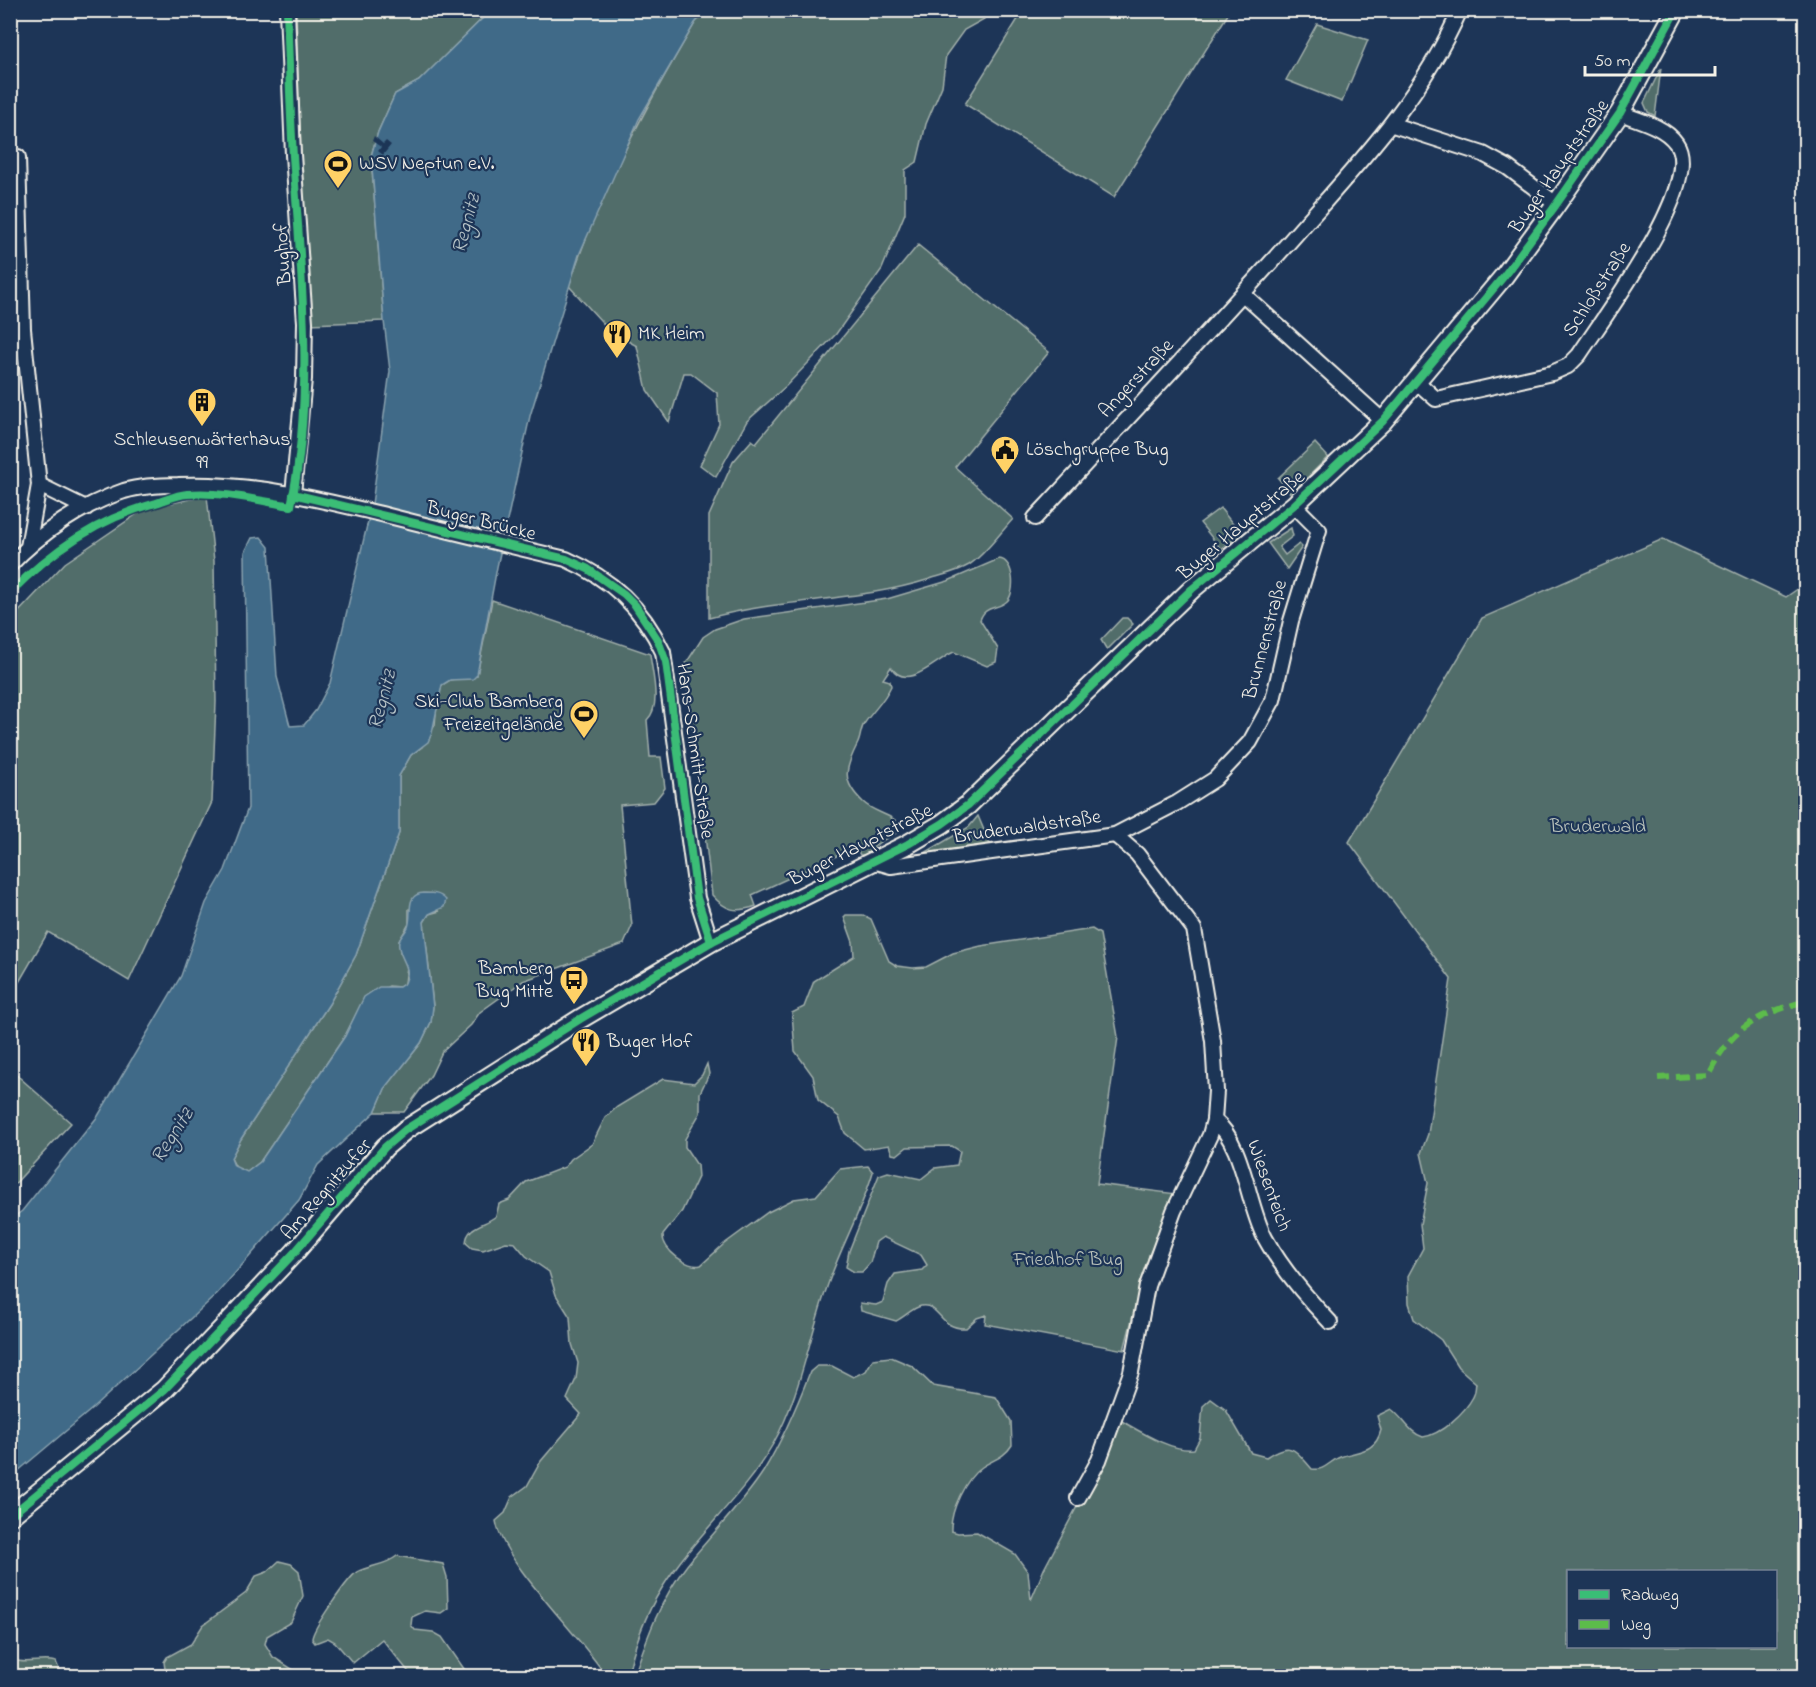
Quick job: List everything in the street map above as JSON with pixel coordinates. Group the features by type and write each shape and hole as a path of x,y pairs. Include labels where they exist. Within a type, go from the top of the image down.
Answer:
{"street":[{"name":"Bughof","path":"287,10 293,154 305,322 304,379 293,494"},
{"name":"Angerstraße","path":"1035,518 1243,294 1393,125 1430,67 1460,10"},
{"name":"Buger Hauptstraße","path":"711,942 873,861 942,824 968,805 1192,589 1294,505 1383,421 1504,276 1556,204 1620,113 1676,10"},
{"name":"Schloßstraße","path":"1417,382 1436,399 1552,373 1568,366 1579,355 1650,246 1674,200 1680,178 1681,156 1677,144 1665,131 1620,113"},
{"path":"1393,125 1483,154 1507,167 1556,204"},
{"path":"18,157 23,329 39,485 28,547"},
{"path":"1243,294 1383,421"},
{"path":"10,565 28,547 86,508 125,491 156,486 221,483 293,494"},
{"path":"39,485 86,508"},
{"name":"Buger Brücke","path":"293,494 566,559 588,569 607,582"},
{"name":"Brunnenstraße","path":"1215,779 1250,742 1273,700 1286,640 1319,530 1294,505"},
{"name":"Hans-Schmitt-Straße","path":"607,582 624,594 644,616 663,652 697,898 711,942"},
{"name":"Bruderwaldstraße","path":"873,861 891,866 916,864 1032,845 1081,841 1115,835 1177,804 1215,779"},
{"name":"Bruderwaldstraße","path":"1078,1498 1099,1460 1131,1372 1147,1287 1158,1253 1204,1150 1214,1120 1213,1041 1194,929 1137,854 1115,835"},
{"name":"Am Regnitzufer","path":"10,1516 164,1390 295,1252 385,1147 405,1130 580,1019 711,942"},
{"name":"Wiesenteich","path":"1214,1120 1231,1140 1252,1210 1282,1267 1330,1322"}],"green space":[{"name":"WSV Neptun e.V.","path":"296,11 490,11 419,81 395,94 378,132 371,156 384,321 310,324 303,225"},
{"path":"706,11 987,11 984,19 964,30 946,55 942,86 926,124 917,162 905,170 905,213 882,269 836,334 786,386 747,421 716,477 700,465 719,424 717,393 691,373 684,373 669,422 647,390 637,346 611,332 569,286 594,217 625,151 677,54 695,23"},
{"path":"1023,11 1230,11 1114,197 965,104"},
{"path":"1317,24 1368,40 1342,102 1286,80"},
{"path":"1661,68 1655,116 1648,112 1644,103"},
{"path":"918,245 1049,352 955,467 1013,519 975,561 950,573 875,592 764,607 709,618 709,516 733,462 752,440 756,443"},
{"path":"1315,443 1328,457 1291,494 1278,478"},
{"path":"207,496 214,561 216,702 212,802 129,981 48,932 11,996 11,620 65,563 146,508"},
{"path":"1220,508 1241,534 1221,549 1200,523"},
{"path":"1291,528 1293,536 1279,547 1285,555 1299,544 1302,547 1287,569 1268,543"},
{"name":"Bruderwald","path":"1663,539 1786,597 1805,584 1805,1676 634,1676 662,1604 687,1565 763,1472 789,1423 810,1372 817,1366 832,1366 853,1377 866,1371 873,1359 891,1357 912,1366 933,1386 996,1397 1011,1421 1012,1445 1006,1453 976,1472 964,1487 953,1514 951,1531 977,1532 1015,1554 1028,1572 1031,1600 1044,1569 1100,1463 1118,1419 1165,1444 1194,1449 1200,1438 1203,1406 1211,1399 1226,1410 1251,1453 1266,1457 1287,1448 1297,1452 1312,1469 1316,1469 1323,1468 1338,1458 1364,1450 1374,1444 1381,1430 1377,1416 1391,1409 1414,1432 1423,1437 1445,1427 1464,1409 1474,1395 1476,1383 1458,1367 1441,1340 1414,1319 1409,1303 1408,1276 1423,1248 1420,1224 1428,1183 1421,1153 1428,1134 1451,979 1349,842 1482,618"},
{"path":"999,559 1008,565 1011,571 1011,592 1006,602 985,612 980,620 998,649 996,662 987,666 954,652 914,675 898,674 891,667 883,679 890,681 891,686 863,726 848,768 848,781 856,795 867,805 895,820 896,833 877,844 870,855 860,855 856,847 752,895 756,906 737,910 722,904 712,895 685,665 703,637 715,629 744,619 887,599 948,581"},
{"path":"492,600 650,654 655,698 652,714 647,720 650,757 661,757 665,788 654,802 620,805 632,926 624,944 523,981 480,1012 471,1025 442,1052 431,1075 404,1112 375,1112 385,1088 421,1043 431,1022 433,1006 424,922 429,914 440,911 409,909 409,924 399,941 400,952 407,966 405,983 399,987 389,986 365,997 345,1036 260,1162 247,1172 236,1168 231,1158 241,1139 329,1004 356,955 399,833 399,776 411,755 422,747 435,725 437,702 442,685 450,680 477,675"},
{"path":"1122,618 1127,618 1133,624 1107,650 1101,640"},
{"path":"978,816 992,849 913,860 969,827"},
{"name":"Friedhof Bug","path":"863,915 871,919 889,961 897,966 913,968 926,967 953,953 981,946 1092,929 1100,934 1118,1037 1097,1184 1177,1194 1149,1255 1124,1350 985,1324 986,1315 977,1318 966,1328 957,1328 927,1306 918,1307 896,1321 861,1311 860,1303 876,1305 883,1302 888,1284 895,1274 922,1270 927,1265 921,1255 883,1237 876,1242 870,1263 862,1272 854,1272 846,1267 849,1251 879,1175 888,1172 921,1179 935,1168 957,1165 960,1151 952,1146 907,1147 897,1155 892,1154 889,1145 864,1149 845,1133 839,1117 818,1100 813,1076 795,1051 792,1013 804,1007 814,981 854,956 853,942 844,917"},
{"path":"707,1064 709,1074 700,1093 700,1113 685,1139 685,1147 697,1165 698,1177 682,1211 663,1235 667,1247 683,1261 701,1265 724,1244 768,1212 794,1199 816,1196 840,1169 868,1166 873,1172 831,1275 797,1388 773,1444 761,1464 688,1551 662,1588 641,1631 628,1676 606,1676 512,1557 501,1538 496,1521 505,1513 512,1497 527,1486 541,1461 581,1414 567,1399 576,1379 578,1363 572,1344 570,1317 556,1295 549,1272 526,1256 515,1243 506,1242 483,1250 472,1248 466,1243 469,1233 496,1216 499,1204 509,1200 526,1182 565,1167 571,1159 592,1144 605,1118 617,1107 663,1079 694,1083 702,1075"},
{"path":"11,1070 71,1123 11,1188"},
{"path":"397,1556 443,1564 447,1577 448,1608 441,1613 425,1611 412,1617 411,1625 415,1630 433,1632 442,1637 469,1676 412,1676 382,1639 353,1663 335,1642 328,1638 315,1643 312,1639 324,1615 357,1572 388,1562"},
{"path":"279,1561 291,1564 299,1571 303,1596 291,1622 267,1636 265,1644 273,1657 303,1676 166,1676 164,1662 167,1657 191,1644 203,1625 246,1593 256,1576 267,1572"},
{"path":"13,1660 56,1662 62,1676 11,1676"}],"water":[{"name":"Regnitz","path":"490,11 706,11 695,23 639,119 579,255 530,416 497,567 477,675 473,679 450,680 442,685 428,742 411,755 399,776 399,833 356,955 329,1004 241,1139 231,1158 234,1166 247,1172 260,1162 345,1036 364,997 379,987 399,987 405,983 407,968 400,952 399,941 408,927 411,901 418,894 424,893 433,893 446,900 444,907 429,914 424,922 433,1007 431,1022 421,1043 385,1089 375,1112 318,1165 299,1200 215,1296 92,1409 11,1477 11,1219 22,1211 98,1116 181,976 206,903 225,870 248,808 245,552 252,538 261,537 269,547 277,677 290,726 304,725 316,710 330,683 372,504 390,371 371,156 378,132 395,94 419,81"}],"pier":[{"path":"374,136 383,144 386,141 391,145 383,155 378,151 381,147 372,141"}],"marked path":[{"path":"1658,1078 1708,1075 1726,1046 1747,1026 1773,1012 1806,1001"}],"cycle path":[{"path":"10,593 42,563 95,527 175,496 213,494 291,506 303,419 304,332 287,10"},
{"path":"10,1516 164,1390 295,1252 385,1147 405,1130 580,1019 711,942 908,844 968,805 1192,589 1294,505 1383,421 1504,276 1553,209 1620,113 1676,10"},
{"path":"293,494 566,559 588,569 624,594 635,605 658,640 666,662 697,898 711,942"}],"place":[{"name":"WSV Neptun e.V.","path":"338,190"},
{"name":"MK Heim","path":"617,360"},
{"name":"Schleusenwärterhaus 99","path":"202,428"},
{"name":"Löschgruppe Bug","path":"1005,476"},
{"name":"Ski-Club Bamberg Freizeitgelände","path":"584,740"},
{"name":"Bamberg Bug Mitte","path":"574,1006"},
{"name":"Buger Hof","path":"586,1068"}]}
